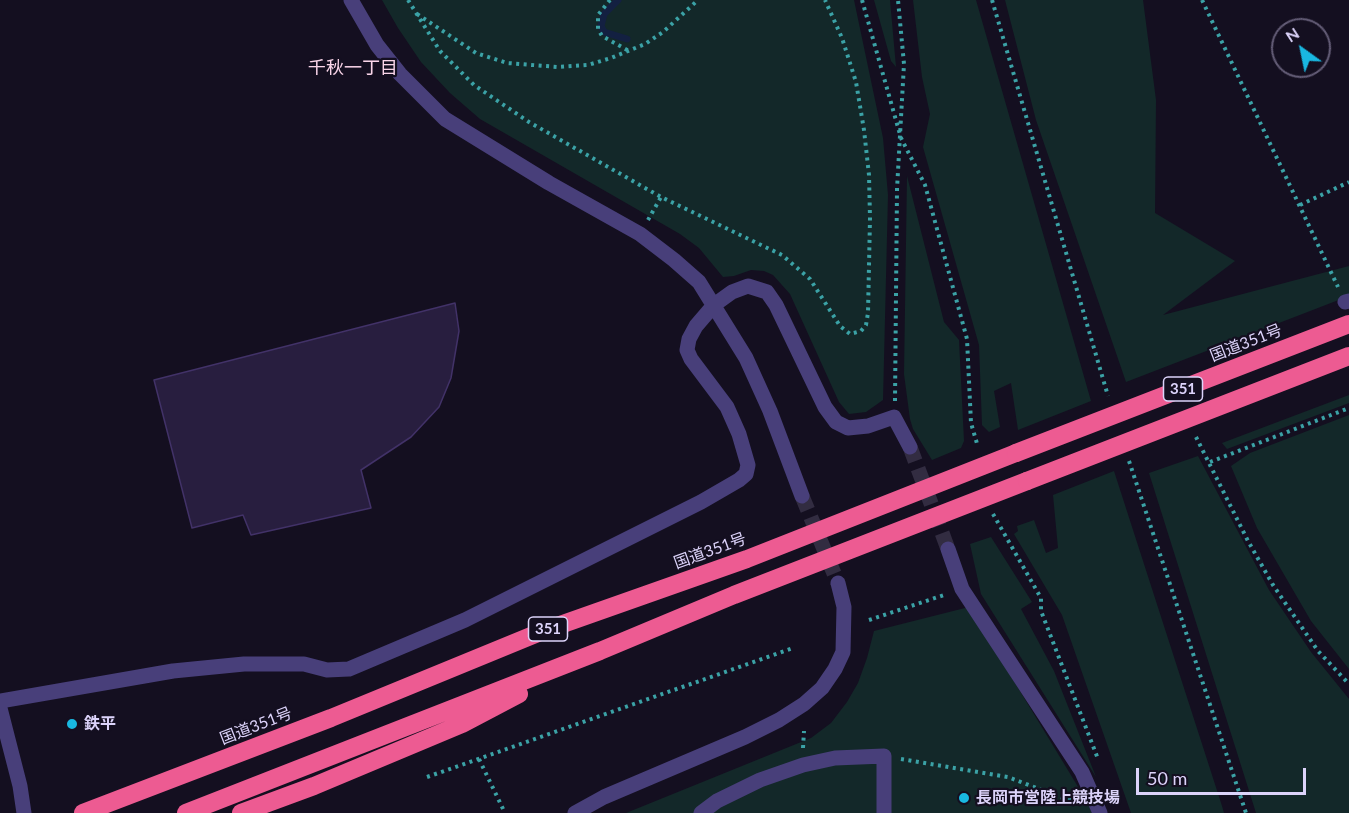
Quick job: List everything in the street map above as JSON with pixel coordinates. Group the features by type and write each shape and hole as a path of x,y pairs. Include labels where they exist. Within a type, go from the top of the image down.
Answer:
{"highway":[{"name":"国道351号","path":"83,813 331,718 543,631 747,559 1349,324"},
{"name":"351","path":"186,813 600,651 734,595 1349,356"},
{"path":"241,813 314,786 462,724 600,651"}],"street":[{"path":"351,0 377,45 400,74 445,119 549,183 640,234 699,282 746,358 770,411 801,496"},
{"path":"0,701 173,671 244,664 304,664 327,670 349,669 465,620 701,502 739,480 746,474 748,465 727,407 691,359 687,350 689,339 696,326 714,305 732,292 748,285 767,292 788,327 825,407 836,422 848,428 868,426 894,417 910,447"},
{"path":"948,549 962,590 1082,772 1097,808"},
{"path":"575,813 604,797 734,741 778,720 804,704 822,688 843,652 844,607 838,583"},
{"path":"0,708 20,786 24,813"},
{"path":"701,813 717,801 760,780 803,765 835,758 884,756 884,813"}],"path":[{"path":"408,0 440,51 474,85 529,122 661,197 782,255 810,279 844,330 850,334 861,331 866,325 868,314 870,218 864,130 856,82 842,38 825,0"},
{"path":"610,0 598,15 598,29 602,36 629,51"},
{"path":"414,12 476,52 507,63 558,67 588,65 629,51 663,32 698,0"},
{"path":"862,0 901,138 925,185 967,339 971,423 978,448"},
{"path":"894,417 897,189 904,64 898,0"},
{"path":"1202,0 1347,301"},
{"path":"1300,205 1349,182"},
{"path":"640,234 661,197"},
{"path":"1210,462 1349,408"},
{"path":"1195,435 1248,541 1273,585 1318,651 1349,684"},
{"path":"992,513 1041,598 1041,611 1101,769"},
{"path":"869,620 962,590"},
{"path":"427,777 793,648"},
{"path":"884,756 1008,777 1062,798 1097,808"},
{"path":"479,759 505,813"}],"green space":[{"path":"382,0 854,0 883,138 888,195 883,400 866,412 849,414 839,402 790,294 773,275 764,271 751,270 723,277 699,248 680,234 480,119 450,93 421,62"},
{"path":"874,0 890,0 896,67 891,61"},
{"path":"913,0 976,0 1091,401 1018,430 1011,383 994,391 1000,427 989,432 982,425 979,345 923,147 930,114 922,77"},
{"path":"1005,0 1143,0 1156,100 1155,213 1235,261 1163,315 1349,266 1349,296 1126,382 1036,120"},
{"path":"907,176 944,322 959,340 964,441 961,448 932,460 913,429 904,374"},
{"path":"1349,395 1349,403 1227,449 1222,443"},
{"path":"1349,415 1349,669 1311,621 1257,528 1231,466 1250,453"},
{"path":"1198,456 1269,590 1311,652 1349,699 1349,813 1256,813 1149,473"},
{"path":"1114,471 1224,813 1131,813 1062,615 1014,534 1018,531 1017,526 1034,520 1046,553 1058,548 1053,495"},
{"path":"991,537 1032,602 1021,609 1054,671 1096,777 981,594 970,544"},
{"path":"969,607 1092,813 626,813 811,738 831,723 847,702 858,683 874,631"}],"building":[{"path":"455,303 459,331 451,378 439,407 411,437 361,470 371,508 251,535 243,515 192,528 154,380"}],"waterway":[{"path":"618,0 604,14 601,26 604,32 627,39"}],"tunnel":[{"path":"910,447 948,549"},
{"path":"802,496 838,583"}],"place":[{"name":"鉄平","path":"72,724"},
{"name":"長岡市営陸上競技場","path":"964,798"}],"district":[{"name":"千秋一丁目","path":"353,68"}]}
